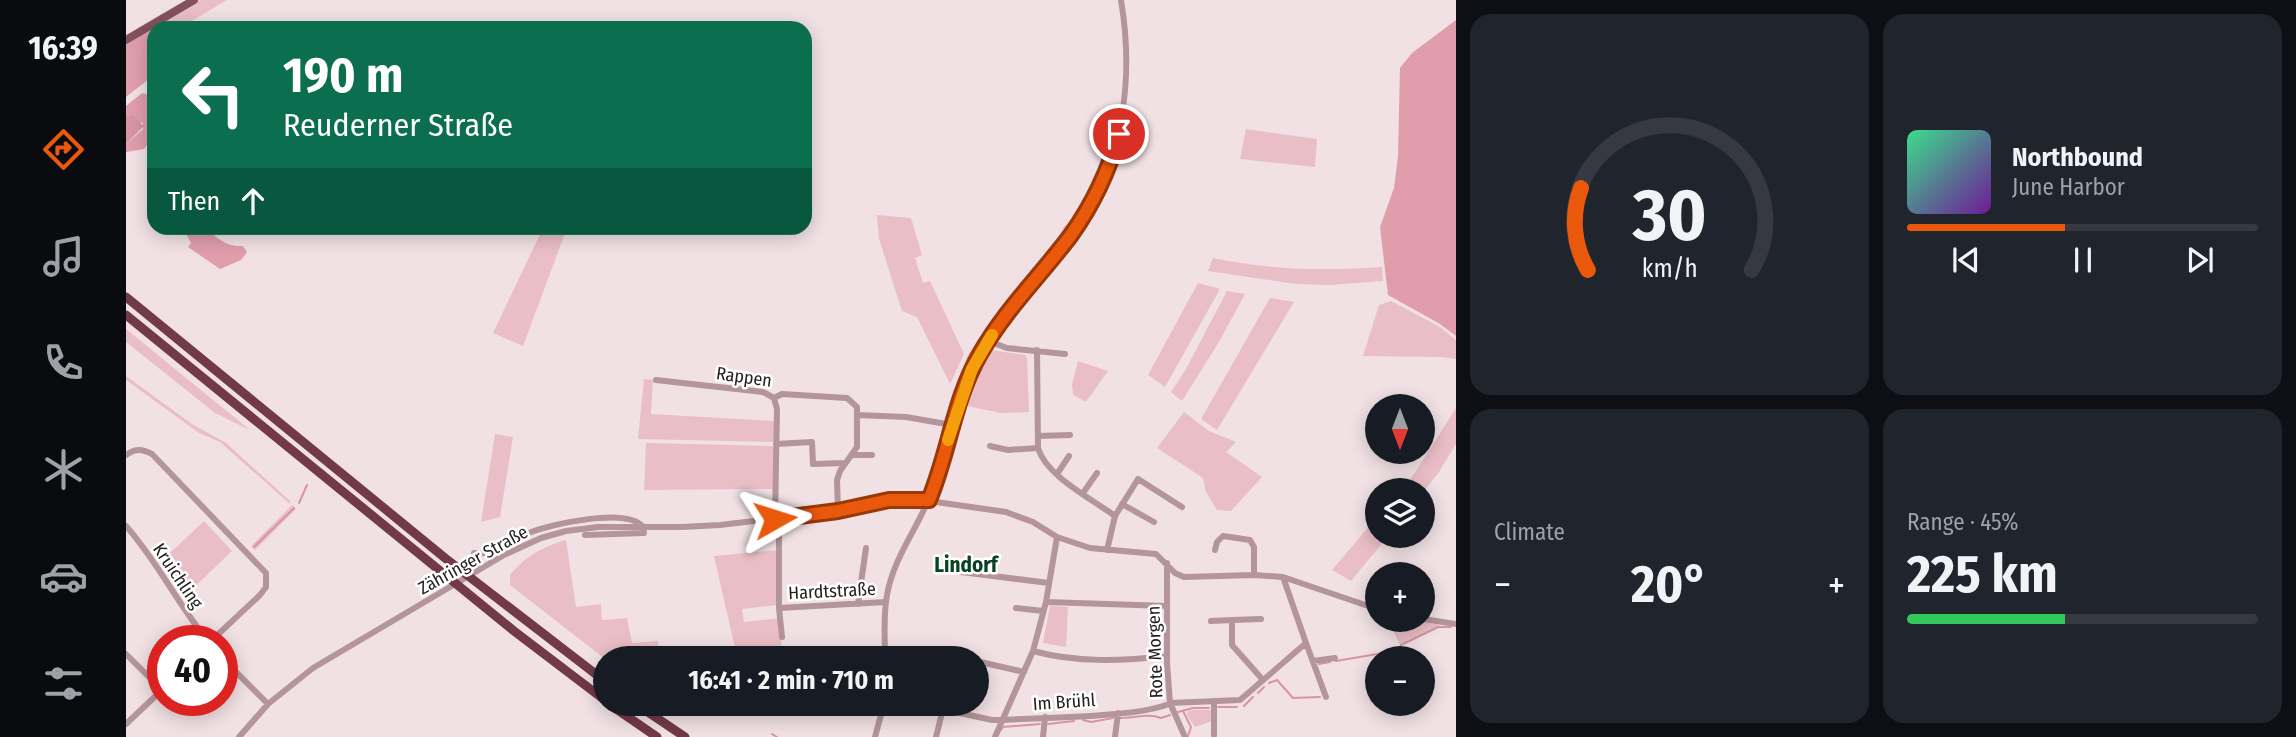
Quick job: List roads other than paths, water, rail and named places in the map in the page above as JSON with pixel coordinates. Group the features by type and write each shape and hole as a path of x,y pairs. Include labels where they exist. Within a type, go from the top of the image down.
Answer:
{"highway":[{"path":"126,297 445,558 593,672"},
{"path":"126,315 593,691"},
{"path":"627,716 657,737"},
{"path":"654,716 685,737"}],"main road":[{"path":"158,21 194,0"},
{"path":"126,40 147,28"}],"street":[{"path":"885,646 886,602 892,576 929,500 972,369 1005,317 1071,235 1090,207 1108,169 1120,129 1126,94 1127,42 1121,0"},
{"path":"988,341 1007,348 1065,354"},
{"path":"1037,350 1038,449 1045,464 1115,516"},
{"name":"Rappen","path":"656,380 763,392 774,398 782,394 847,398 857,407 857,415"},
{"name":"Hardtstraße","path":"774,398 777,410 777,518 782,637"},
{"path":"838,511 837,480 857,447 857,415 906,418 952,425"},
{"path":"1038,436 1070,435"},
{"path":"776,443 812,442 813,464 845,463"},
{"path":"990,446 1008,450 1038,449"},
{"path":"126,455 136,449 152,454 266,573 266,587 228,625"},
{"path":"852,455 873,455"},
{"path":"1056,474 1069,456"},
{"path":"1083,494 1097,473"},
{"path":"1107,550 1115,516 1138,479 1182,507"},
{"name":"Zähringer Straße","path":"239,737 268,704 313,668 520,547 541,538 581,528 699,526 838,511 889,500 929,500 1006,512 1033,522 1076,545 1150,552 1159,555 1175,573 1184,577 1283,577 1365,605"},
{"path":"1122,504 1154,522"},
{"path":"474,553 486,553 531,531 580,520 630,519 643,527 644,533 585,535"},
{"name":"Kruichling","path":"126,526 195,625"},
{"path":"1215,550 1217,542 1223,536 1250,540 1254,547 1254,575"},
{"path":"995,737 1033,651 1046,602 1057,537"},
{"path":"858,604 866,548"},
{"name":"Rote Morgen","path":"1167,563 1170,703 1185,737"},
{"path":"961,572 1049,583"},
{"path":"1283,577 1326,697"},
{"name":"Hardtstraße","path":"779,608 886,602"},
{"path":"1046,602 1167,606"},
{"path":"1016,608 1043,611"},
{"path":"1211,621 1261,619"},
{"path":"1232,620 1233,645 1263,680"},
{"path":"1435,621 1456,624"},
{"name":"Im Brühl","path":"974,716 992,720 1045,718 1162,708 1170,703 1240,700 1306,643"},
{"path":"1033,651 1069,658 1116,661 1167,656"},
{"path":"126,654 147,674"},
{"path":"1312,662 1335,658"},
{"path":"989,664 1024,672"},
{"path":"238,674 268,704"},
{"path":"1214,701 1214,735"},
{"path":"126,724 147,704"},
{"path":"1115,737 1118,712"},
{"path":"875,737 881,716"},
{"path":"936,737 941,716"},
{"path":"1043,737 1045,718"}],"waterway":[{"path":"299,503 307,485"},
{"path":"254,547 294,508"},
{"path":"1401,645 1438,627 1451,627"},
{"path":"1336,661 1365,656"},
{"path":"1319,664 1330,662"},
{"path":"1269,683 1277,680 1293,698 1320,697"},
{"path":"1258,693 1264,687"},
{"path":"1244,706 1253,697"},
{"path":"1218,707 1237,707"},
{"path":"1178,712 1209,708"},
{"path":"1183,711 1191,727 1188,736"},
{"path":"1120,718 1161,718 1170,715"},
{"path":"1083,720 1091,722 1113,718"},
{"path":"1048,724 1074,721"},
{"path":"1001,730 1003,727 1040,724"},
{"path":"772,734 777,737"}],"district":[{"name":"Lindorf","path":"966,565"}]}
